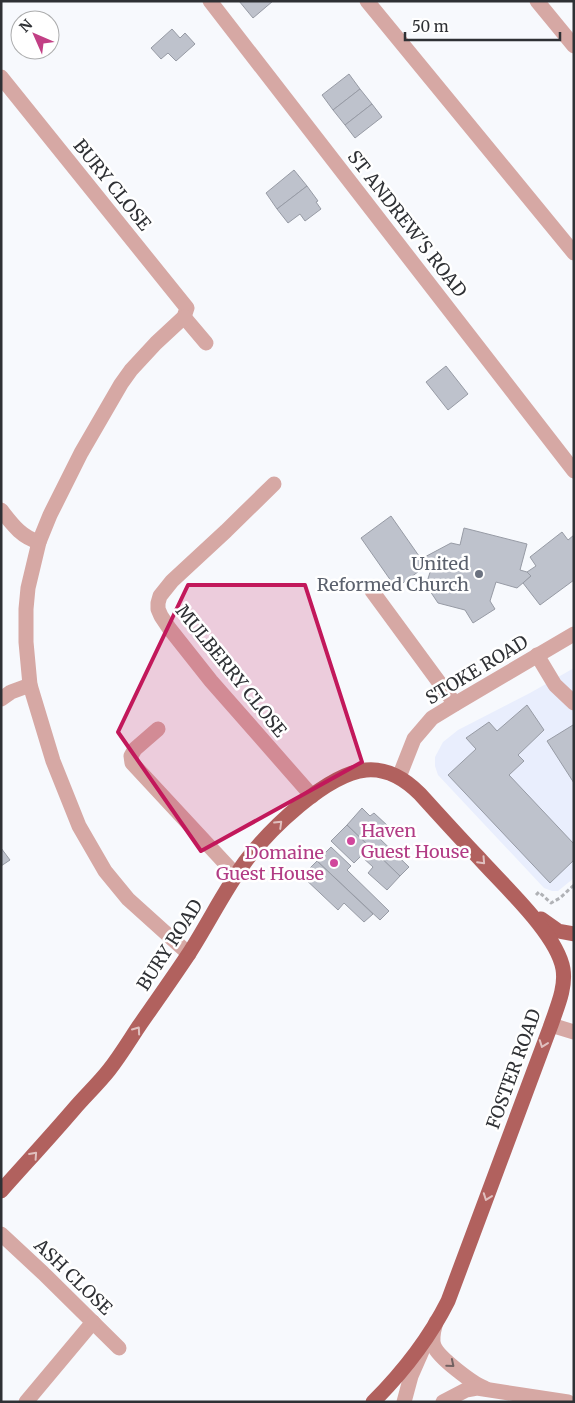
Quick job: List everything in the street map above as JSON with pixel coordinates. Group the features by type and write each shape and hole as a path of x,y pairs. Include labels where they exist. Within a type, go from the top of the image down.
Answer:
{"main road":[{"name":"BURY ROAD","path":"1,1191 109,1070 188,954 236,875 269,833 312,796 346,776 367,770 382,771 399,777"},
{"name":"FOSTER ROAD","path":"373,1402 409,1363 443,1310 551,1024 563,981 562,966 550,938 524,906 420,794 399,777"},
{"path":"524,906 558,931 574,934"},
{"path":"558,1003 574,974"}],"street":[{"name":"ST ANDREW'S ROAD","path":"210,1 571,460"},
{"path":"366,1 574,253"},
{"path":"536,1 574,46"},
{"name":"BURY CLOSE","path":"1,77 187,308 184,317 206,343"},
{"path":"184,317 156,343 121,384 81,453 50,515 39,542 28,588 26,642 30,686 61,782 80,826 105,870 128,899 188,954"},
{"name":"MULBERRY CLOSE","path":"274,484 172,581 160,596 158,609 168,628 211,682 312,796"},
{"path":"1,510 18,531 39,542"},
{"path":"372,591 455,704"},
{"name":"STOKE ROAD","path":"399,777 410,746 418,733 432,718 574,634"},
{"path":"537,655 555,685 574,704"},
{"path":"1,699 11,692 30,686"},
{"path":"158,729 135,749 131,756 132,763 236,875"},
{"path":"551,1024 574,1032"},
{"name":"ASH CLOSE","path":"1,1234 119,1348"},
{"path":"26,1402 93,1322"},
{"path":"436,1322 433,1342 437,1351 473,1382 492,1390"},
{"path":"404,1402 417,1360 436,1322"},
{"path":"443,1402 469,1389 477,1388 568,1402"}],"path":[{"path":"524,906 539,892 551,903 560,898 574,885"}],"highlighted area":[{"path":"188,585 305,585 362,762 201,851 118,732"}],"shaded area":[{"path":"574,668 574,878 558,891 552,891 544,888 438,775 435,757 443,742 458,730"}],"building":[{"path":"239,1 273,1 253,18"},
{"path":"172,29 180,38 185,33 195,44 176,61 168,53 161,59 151,48"},
{"path":"349,74 360,89 333,110 322,95"},
{"path":"360,89 372,104 345,125 333,110"},
{"path":"372,104 382,117 355,138 345,125"},
{"path":"294,170 307,186 277,209 266,193"},
{"path":"307,186 318,201 316,202 321,209 305,221 300,214 288,223 277,209"},
{"path":"446,366 468,394 448,410 426,382"},
{"path":"391,516 426,566 396,588 361,538"},
{"name":"United Reformed Church","path":"464,528 527,544 520,570 527,572 531,576 517,588 496,582 490,601 495,609 473,623 465,610 438,603 426,585 432,566 426,566 421,559 451,543 460,545"},
{"path":"562,532 568,540 574,535 574,580 540,605 523,583 531,576 527,572 536,566 530,557"},
{"path":"527,705 544,730 518,755 524,761 509,775 574,844 574,860 550,883 448,775 476,749 466,738 489,722 497,731"},
{"path":"573,725 574,727 574,783 547,741"},
{"path":"362,808 370,816 374,813 389,827 378,837 409,867 400,876 347,825"},
{"path":"347,825 400,876 387,890 368,873 373,867 361,856 354,863 331,841"},
{"path":"331,847 351,866 347,870 389,911 380,920 317,861"},
{"path":"1,848 10,860 1,866"},
{"path":"317,861 373,914 364,922 344,903 338,910 302,876"}],"place":[{"name":"United Reformed Church","path":"479,574"},
{"name":"Haven Guest House","path":"351,841"},
{"name":"Domaine Guest House","path":"334,863"}]}
